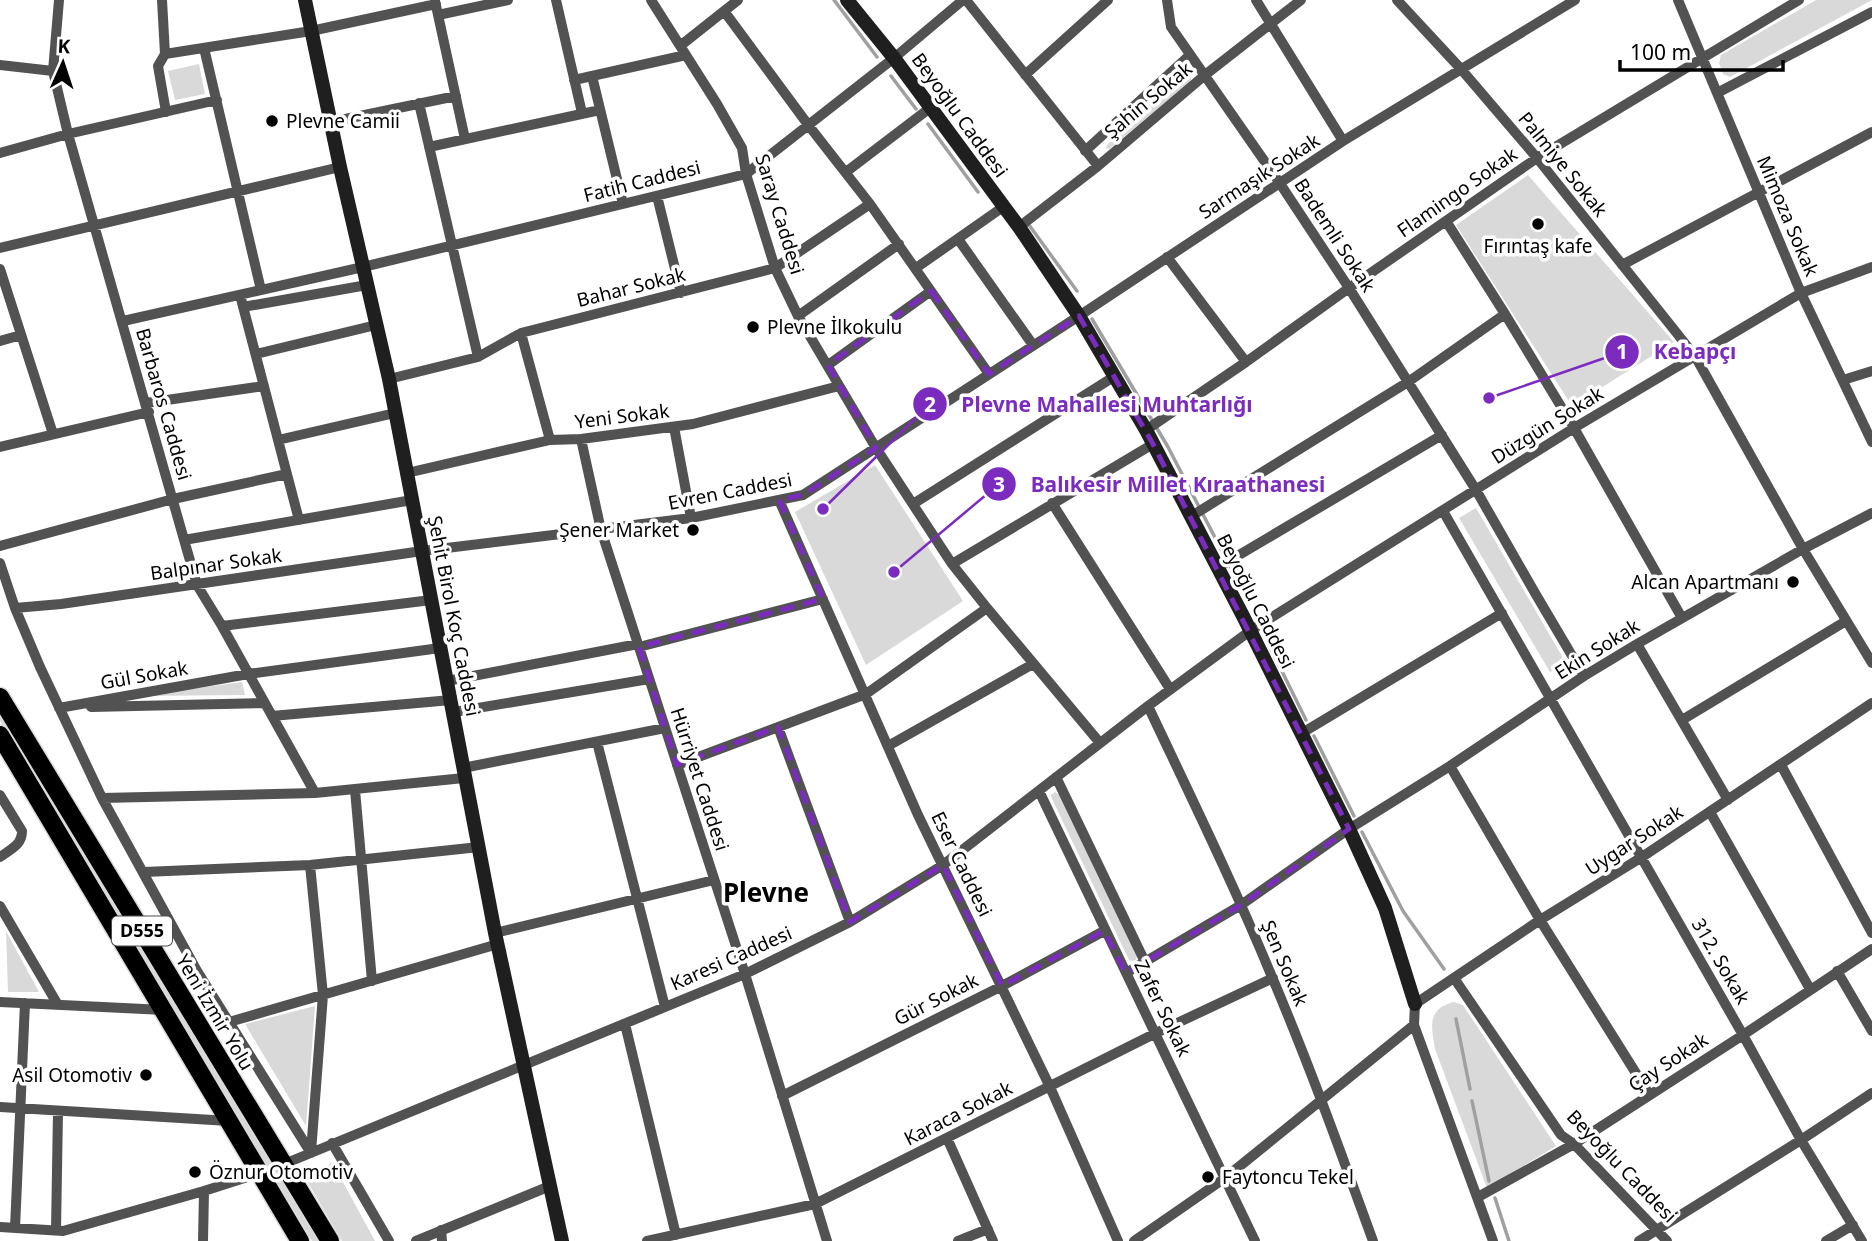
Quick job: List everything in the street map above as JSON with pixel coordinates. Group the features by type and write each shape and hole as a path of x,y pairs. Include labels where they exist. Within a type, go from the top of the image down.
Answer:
{"highway":[{"name":"Yeni İzmir Yolu","path":"0,697 330,1241"},
{"name":"D555","path":"0,735 300,1241"}],"main road":[{"name":"Şehit Birol Koç Caddesi","path":"306,0 340,167 389,379 463,773 562,1241"},
{"name":"Beyoğlu Caddesi","path":"847,0 894,58 1019,227 1079,316 1115,376 1152,426 1153,444 1197,512 1224,564 1250,631 1385,908 1415,1004"}],"street":[{"name":"Barbaros Caddesi","path":"59,0 52,71 197,585 315,793"},
{"path":"162,0 165,54 158,66 166,112"},
{"path":"165,54 312,31 437,6 508,0"},
{"path":"556,0 582,113"},
{"name":"Saray Caddesi","path":"651,0 742,148 746,174 775,268 798,316 876,448 951,564 1100,743"},
{"path":"574,80 683,51 737,0"},
{"path":"964,0 1098,166"},
{"name":"Fatih Caddesi","path":"123,321 452,246 746,174 964,0"},
{"path":"1025,75 1108,0"},
{"name":"Bademli Sokak","path":"1167,0 1171,27 1349,288 1476,490 1584,676"},
{"path":"1256,0 1343,141"},
{"name":"Şahin Sokak","path":"1019,227 1301,0"},
{"name":"Palmiye Sokak","path":"1397,0 1461,69 1537,158 1695,356 1803,549 1872,663"},
{"name":"Sarmaşık Sokak","path":"1079,316 1343,141 1461,69 1559,4 1574,0"},
{"name":"Mimoza Sokak","path":"1678,0 1801,293 1872,442"},
{"name":"Flamingo Sokak","path":"1152,426 1537,158 1799,0"},
{"path":"437,6 465,139"},
{"path":"724,11 870,204 989,374"},
{"path":"1717,93 1872,12"},
{"path":"204,48 261,290"},
{"path":"1085,151 1190,55"},
{"path":"0,65 52,71"},
{"path":"592,76 623,204"},
{"path":"331,122 456,96"},
{"path":"0,153 68,134 217,100"},
{"path":"419,103 478,357"},
{"path":"846,172 930,108"},
{"path":"429,147 600,110"},
{"path":"1622,265 1872,132"},
{"path":"0,248 340,167"},
{"path":"657,196 681,293"},
{"name":"Bahar Sokak","path":"389,379 478,357 521,333 775,268 870,204"},
{"path":"916,268 1003,207"},
{"path":"1446,221 1574,428 1682,618"},
{"path":"958,239 1033,345"},
{"path":"798,316 899,244"},
{"path":"1167,257 1246,362"},
{"name":"Düzgün Sokak","path":"1250,631 1574,428 1801,293 1872,267"},
{"path":"0,268 53,434"},
{"path":"243,307 367,285"},
{"path":"828,365 931,291"},
{"path":"240,295 299,520"},
{"path":"1197,512 1408,382 1505,314"},
{"name":"Evren Caddesi","path":"422,551 691,518 803,495 1079,316"},
{"path":"256,354 376,325"},
{"path":"521,333 550,440"},
{"path":"0,341 21,335"},
{"path":"1843,380 1872,371"},
{"path":"912,504 1115,376"},
{"path":"0,447 147,407 264,386"},
{"name":"Yeni Sokak","path":"407,473 550,440 581,439 693,424 839,386"},
{"path":"278,440 395,413"},
{"path":"674,427 691,518"},
{"path":"1224,564 1442,435"},
{"name":"Hürriyet Caddesi","path":"581,439 601,530 745,974 827,1241"},
{"path":"951,564 1153,444"},
{"path":"0,546 173,499 287,474"},
{"path":"184,540 412,500"},
{"name":"Eser Caddesi","path":"779,500 918,815 1050,1087 1118,1241"},
{"path":"1052,503 1170,689"},
{"name":"312. Sokak","path":"1443,511 1801,1140 1862,1241"},
{"name":"Ekin Sokak","path":"1126,973 1241,905 1349,830 1584,676 1803,549 1872,513"},
{"name":"Balpınar Sokak","path":"15,608 197,585 422,551"},
{"path":"0,563 15,608 102,798 197,971 311,1153"},
{"path":"447,681 639,646 823,599"},
{"path":"222,626 431,600"},
{"path":"677,765 866,694 987,608"},
{"path":"1302,733 1502,613"},
{"path":"1682,720 1846,621"},
{"name":"Karesi Caddesi","path":"284,1164 745,974 850,922 943,865 1170,689 1250,631"},
{"path":"1637,644 1728,800"},
{"name":"Gül Sokak","path":"59,708 248,674 440,648"},
{"path":"888,746 1034,664"},
{"path":"272,716 452,706 649,678"},
{"name":"Gül Sokak","path":"59,708 265,702"},
{"name":"Uygar Sokak","path":"1415,1004 1872,703"},
{"name":"Şen Sokak","path":"1148,706 1273,978 1373,1241"},
{"path":"778,727 850,922"},
{"path":"102,798 355,790 463,773 665,728"},
{"path":"597,741 665,1007"},
{"path":"1781,765 1872,933"},
{"path":"1450,766 1649,1094"},
{"path":"1056,777 1145,962"},
{"path":"355,790 372,981"},
{"name":"Zafer Sokak","path":"1039,791 1255,1241"},
{"path":"0,795 22,831 20,842 0,857"},
{"path":"1710,812 1810,989"},
{"path":"144,872 310,865 479,847"},
{"path":"310,865 323,995 311,1153"},
{"path":"229,1022 372,981 497,939 714,880"},
{"path":"0,906 58,1005"},
{"name":"Gür Sokak","path":"782,1096 1002,986 1104,931"},
{"name":"Çay Sokak","path":"1478,1197 1574,1144 1872,949"},
{"path":"1837,971 1872,1031"},
{"name":"Karaca Sokak","path":"647,1241 671,1238 816,1204 1156,1033 1273,978"},
{"name":"Beyoğlu Caddesi","path":"1454,978 1561,1135 1574,1144 1667,1241"},
{"path":"0,1002 164,1010"},
{"path":"15,1228 25,1003"},
{"path":"1415,1004 1414,1025 1493,1241"},
{"path":"625,1024 671,1238"},
{"path":"1134,1241 1225,1178 1414,1025"},
{"path":"1639,1241 1872,1093"},
{"path":"0,1108 229,1122"},
{"path":"58,1111 61,1234"},
{"path":"947,1138 993,1241"},
{"path":"332,1143 389,1241"},
{"path":"0,1227 61,1234 260,1173"},
{"path":"416,1241 441,1236 550,1186"},
{"path":"203,1241 204,1191"},
{"path":"1826,1241 1853,1225"},
{"path":"958,1241 988,1229"}],"highlighted area":[{"path":"931,291 989,374 1079,316 1153,444 1349,829 1241,905 1126,973 1104,931 1002,986 943,865 850,922 778,727 677,765 639,647 823,599 779,500 803,495 876,448 828,365"}],"shaded area":[{"path":"1816,0 1872,0 1730,77 1723,74 1719,63 1721,55"},
{"path":"199,64 205,94 175,100 168,71"},
{"path":"1187,71 1191,76 1190,82 1109,149 1106,148 1181,72"},
{"path":"1528,175 1674,342 1572,406 1456,225"},
{"path":"875,465 963,601 866,665 795,512"},
{"path":"1476,508 1566,663 1550,672 1459,518"},
{"path":"242,682 245,695 138,696"},
{"path":"0,708 319,1241 312,1241 0,721"},
{"path":"1055,792 1060,795 1137,955 1136,960 1129,960 1052,799 1051,795"},
{"path":"6,931 39,992 8,992"},
{"path":"1454,1002 1463,1005 1556,1146 1487,1188 1435,1049 1432,1025 1435,1014 1445,1005"},
{"path":"315,1006 306,1126 245,1024"},
{"path":"332,1162 375,1241 342,1241 307,1181"}],"waterway":[{"path":"834,0 877,57"},
{"path":"891,76 916,109"},
{"path":"928,124 978,192"},
{"path":"1029,225 1077,291"},
{"path":"1092,319 1168,447 1249,603"},
{"path":"1268,643 1306,720"},
{"path":"1314,736 1354,816"},
{"path":"1362,832 1403,911 1444,969"},
{"path":"1456,1019 1470,1089"},
{"path":"1472,1101 1489,1181"},
{"path":"1495,1198 1509,1241"}],"place":[{"name":"Plevne Camii","path":"272,121"},
{"name":"Fırıntaş kafe","path":"1538,224"},
{"name":"Plevne İlkokulu","path":"753,327"},
{"name":"Kebapçı","path":"1489,398"},
{"name":"Plevne Mahallesi Muhtarlığı","path":"823,509"},
{"name":"Şener Market","path":"693,530"},
{"name":"Balıkesir Millet Kıraathanesi","path":"894,572"},
{"name":"Alcan Apartmanı","path":"1793,582"},
{"name":"Asil Otomotiv","path":"146,1075"},
{"name":"Öznur Otomotiv","path":"195,1172"},
{"name":"Faytoncu Tekel","path":"1208,1177"}],"district":[{"name":"Plevne","path":"766,893"}]}
